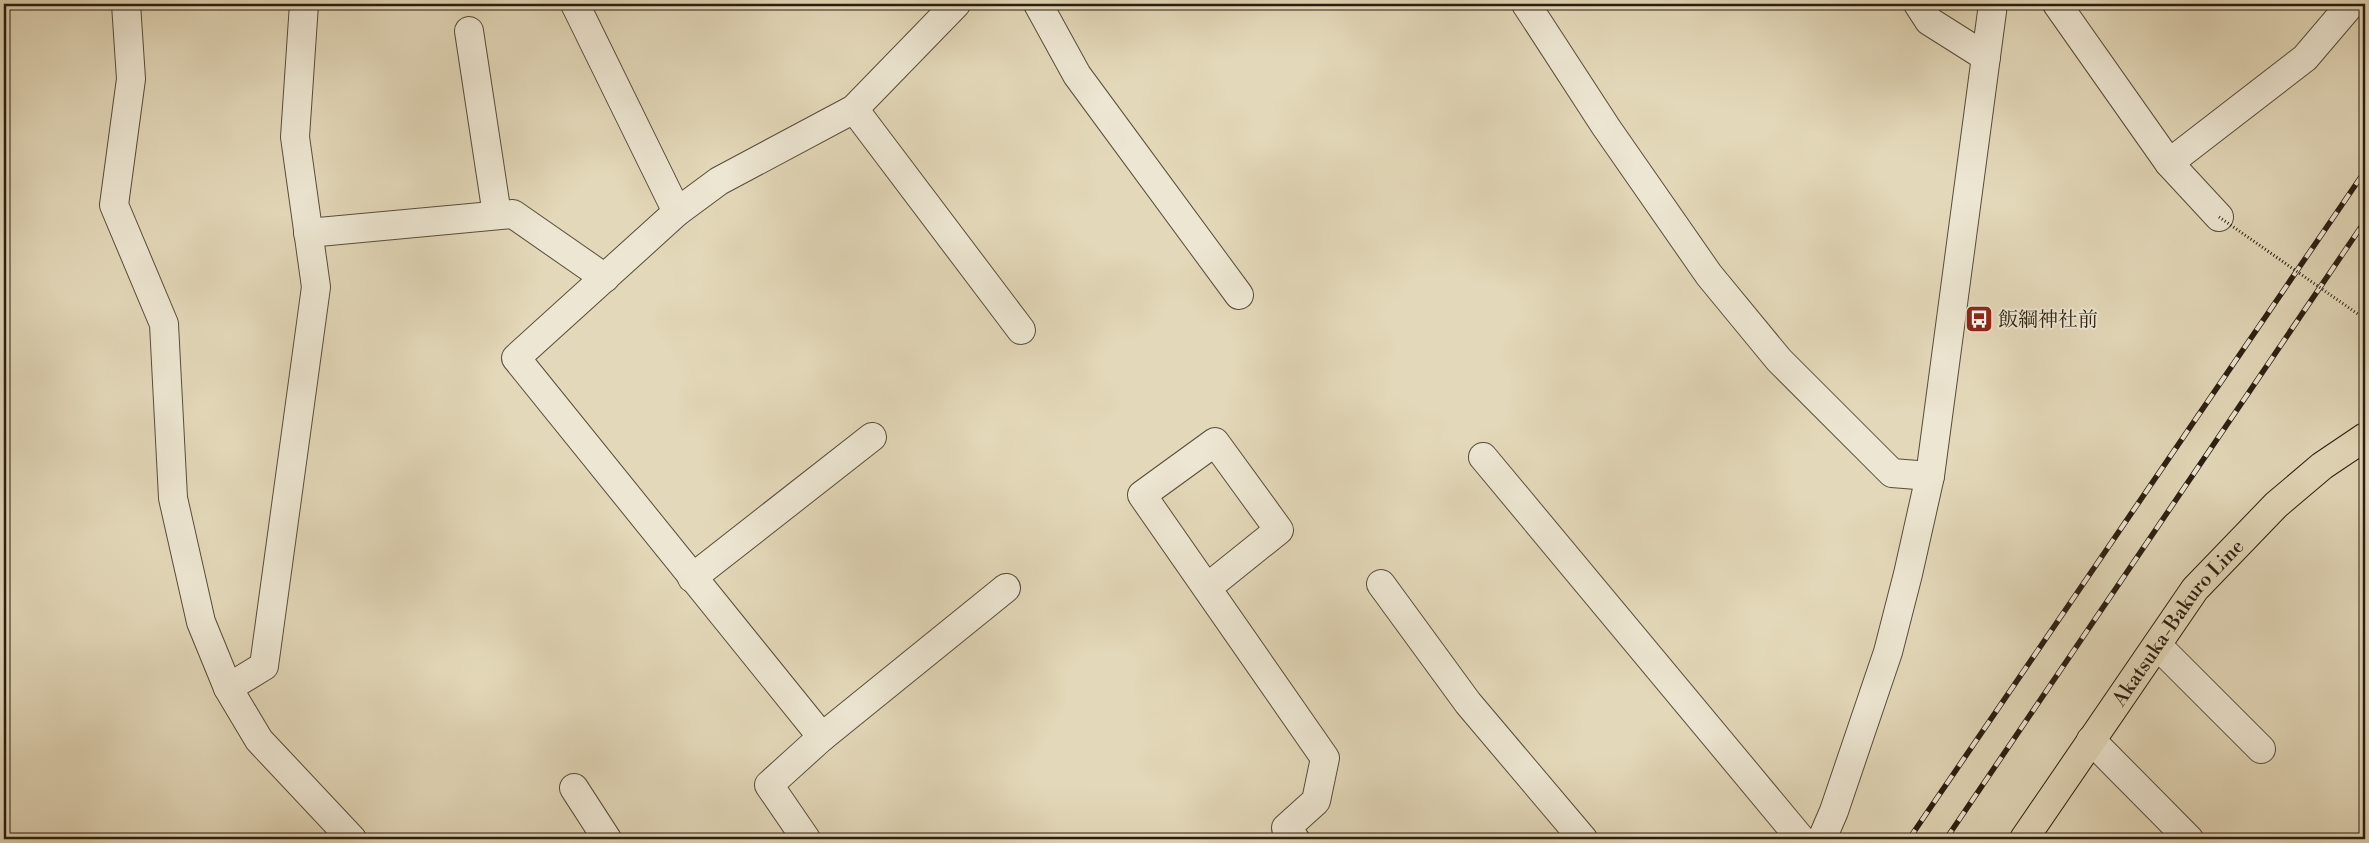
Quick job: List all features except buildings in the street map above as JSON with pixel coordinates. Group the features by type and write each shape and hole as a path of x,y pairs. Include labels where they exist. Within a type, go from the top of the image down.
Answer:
{"main road":[{"name":"Akatsuka-Bakuro Line","path":"2024,839 2195,589 2276,505 2322,466 2365,437"}],"street":[{"path":"126,4 131,79 114,205 164,324 173,498 201,622 228,688 259,740 352,839"},
{"path":"228,688 264,666 316,287 295,137 304,4"},
{"path":"575,4 677,212"},
{"path":"822,737 516,358 677,212 719,181 854,109 956,4"},
{"path":"1038,4 1077,75 1239,295"},
{"path":"1526,4 1606,127 1709,275 1778,360 1892,473 1930,476"},
{"path":"1918,4 1929,21 1986,57"},
{"path":"1822,839 1834,811 1888,652 1930,476 1993,4"},
{"path":"2057,4 2170,163 2219,217"},
{"path":"2170,163 2305,58 2351,4"},
{"path":"469,31 497,215"},
{"path":"854,109 1020,330"},
{"path":"308,233 513,214 605,278"},
{"path":"692,578 872,437"},
{"path":"1208,587 1279,530 1216,442 1142,495 1208,587 1325,758 1316,801 1286,828 1295,839"},
{"path":"1483,457 1801,839"},
{"path":"1380,584 1468,703 1583,839"},
{"path":"806,839 769,785 822,737 1006,588"},
{"path":"2157,645 2261,749"},
{"path":"2091,740 2189,839"},
{"path":"574,788 607,839"}],"path":[{"path":"2219,217 2365,319"}],"railway":[{"path":"1909,839 2365,171"},
{"path":"1946,839 2365,221"}],"place":[{"name":"飯綱神社前","path":"1979,319"}]}
